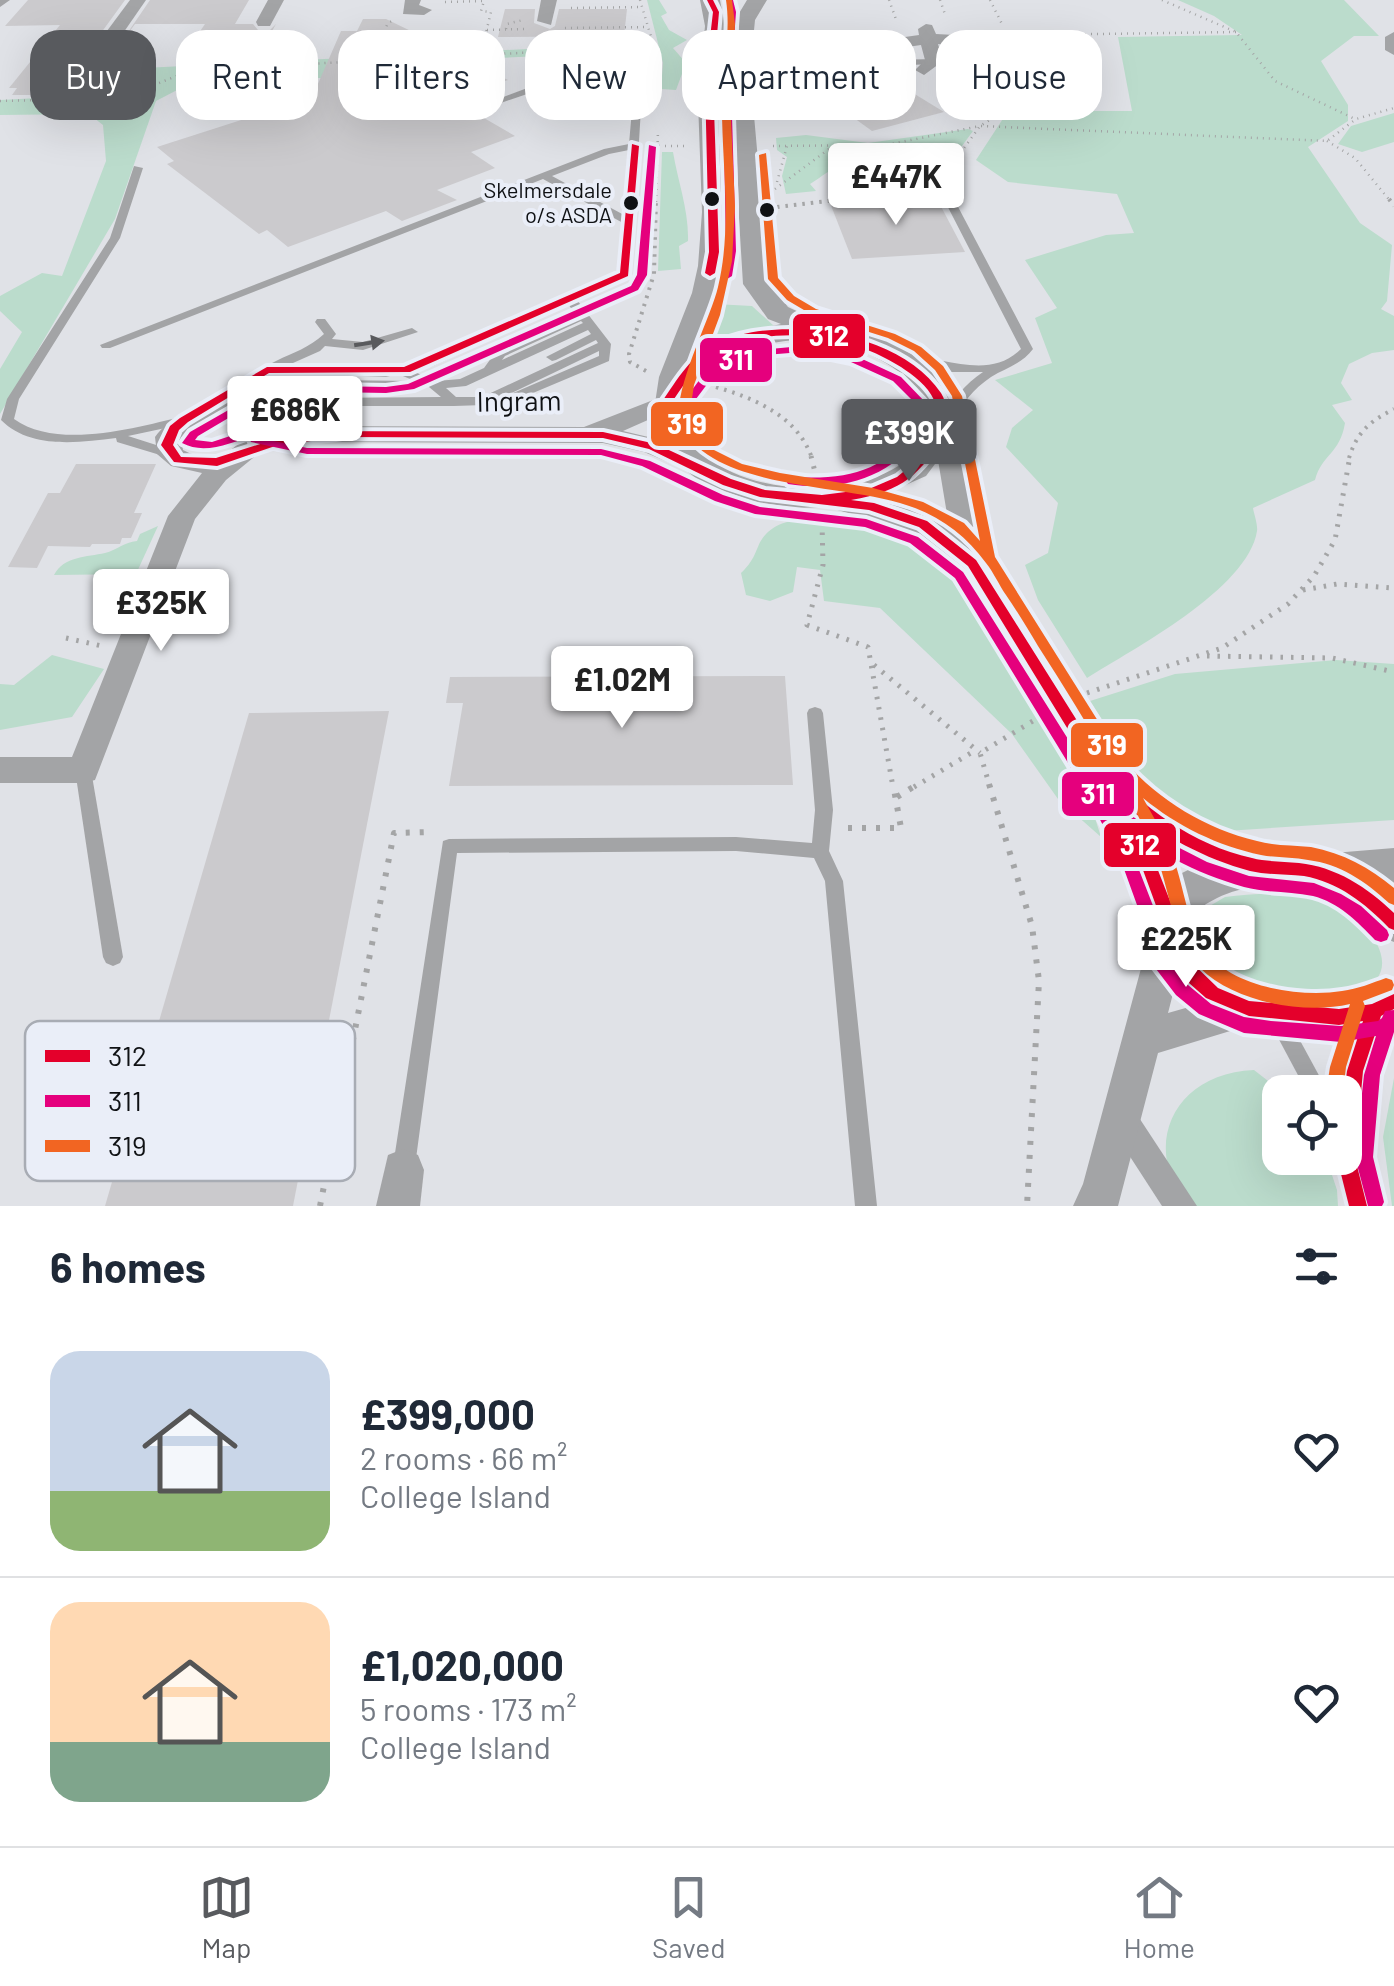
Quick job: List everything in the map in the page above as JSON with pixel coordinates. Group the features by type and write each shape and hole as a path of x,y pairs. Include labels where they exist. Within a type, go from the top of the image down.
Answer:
{"street":[{"path":"117,30 138,0"},
{"path":"264,22 276,0"},
{"path":"710,0 716,12 708,81 714,252 696,321 670,393 668,424 678,445 696,464 726,482 764,494 870,506 923,524 972,563 1102,772 1143,850 1177,958 1212,993 1262,1010 1339,1017 1387,1007"},
{"path":"743,30 757,0"},
{"path":"928,36 929,66"},
{"path":"916,37 936,37"},
{"path":"1394,37 1394,50"},
{"path":"744,120 756,284 778,313 869,343 900,357 925,376 940,399 972,563"},
{"path":"670,393 689,365 711,350 738,340 768,333 833,334"},
{"name":"Ingram","path":"578,433 628,422 670,393"},
{"path":"0,770 83,770 182,516 184,494 168,437 191,417 234,409 251,436"},
{"path":"814,498 856,495 900,480 930,457 944,426"},
{"name":"Ingram","path":"251,436 578,433 628,439 696,464"},
{"path":"174,457 203,465 251,436"},
{"path":"182,516 251,436"},
{"path":"1102,772 1151,816 1188,840 1292,870 1370,900 1394,923"},
{"path":"1095,1206 1143,1039 1168,923 1182,891 1205,877 1232,870 1394,866"},
{"path":"1143,1039 1262,1010"},
{"path":"1121,1118 1182,1206"}],"lane":[{"path":"916,65 929,66"},
{"path":"251,436 262,397 273,386 315,375 402,371 429,363 626,272 637,120"},
{"path":"106,345 502,190 547,177 607,151 635,146"},
{"path":"138,168 115,238 8,411 14,428 32,436 108,436 191,417 226,392 325,342 363,346 412,332"},
{"path":"547,177 629,222"},
{"path":"941,184 1027,349 1021,358 998,367 966,390 944,426"},
{"path":"570,299 593,330"},
{"path":"321,322 330,334 325,342"},
{"path":"315,375 322,399 327,402 442,392 593,330"},
{"path":"267,370 484,401 593,330"},
{"path":"900,357 950,368 998,367"},
{"path":"402,371 442,392"},
{"path":"108,436 174,457"},
{"path":"815,712 820,852 834,880 866,1206"},
{"path":"83,770 114,956"},
{"path":"400,1188 449,846 736,844 820,852"},
{"path":"1355,1075 1387,1007"},
{"path":"1262,1010 1306,1075"},
{"path":"1350,1175 1358,1206"}],"path":[{"path":"889,0 900,30"},
{"path":"990,0 1004,29"},
{"path":"1162,0 1236,32 1274,81 1356,120"},
{"path":"385,30 388,24 415,6 484,1 480,11 491,12 487,30"},
{"path":"506,29 507,24 518,24 543,12 642,7"},
{"path":"244,30 264,22"},
{"path":"1102,34 1236,32"},
{"path":"929,66 1000,105 1003,112 980,126 954,162 965,183"},
{"path":"0,101 30,100"},
{"path":"1327,141 1356,120 1394,108"},
{"path":"769,146 886,145 980,126 1327,141 1356,158 1394,206"},
{"path":"658,146 691,146"},
{"path":"787,146 775,189 833,146"},
{"path":"777,207 844,202 844,190"},
{"path":"716,387 756,400 786,418 809,444 823,566 807,625 868,647 902,828 822,828"},
{"path":"1097,689 1204,656 1242,638 1303,590 1337,539 1344,514 1344,476 1360,430 1394,409"},
{"path":"1303,590 1337,584 1394,588"},
{"path":"1204,656 1332,658 1394,672"},
{"path":"871,663 978,751 1032,926 1039,980 1027,1206"},
{"path":"897,797 1035,720"},
{"path":"355,1029 394,832 447,832"},
{"path":"320,1206 325,1181"}],"green space":[{"path":"647,0 659,0 667,13 661,16 669,30 682,37 682,43 673,48 682,58 676,90 662,89 662,30 655,30"},
{"path":"1178,0 1344,0 1379,36 1354,36 1321,61 1348,105 1348,121 1308,147 1360,223 1392,245 1387,301 1381,309 1394,316 1394,350 1372,353 1349,364 1341,383 1352,400 1332,405 1345,423 1339,441 1315,480 1253,508 1257,531 1249,553 1233,574 1186,615 1087,678 1038,600 1025,565 1048,553 1058,503 1006,447 1012,428 1033,410 995,380 1052,363 1035,318 1057,308 1025,260 1106,235 1134,233 1117,194 1008,182 976,160 1002,120 1102,120 1102,111 1132,111 1118,37 1242,35 1214,16"},
{"path":"525,49 525,57 505,58 505,50"},
{"path":"338,58 338,77 318,78 318,59"},
{"path":"176,66 176,91 156,101 156,67"},
{"path":"30,98 30,115 0,115 0,100"},
{"path":"1394,113 1394,142 1362,152 1338,144 1351,126"},
{"path":"97,120 149,120 115,219 0,414 0,369 22,332 0,311 0,296 42,273 62,276 106,161 103,125"},
{"path":"973,131 948,165 902,173 845,164 810,184 816,191 786,194 782,176 787,157 777,150 776,138 806,135 868,143"},
{"path":"662,152 673,152 688,241 679,246 681,269 658,271"},
{"path":"715,304 752,306 774,326 703,346"},
{"path":"797,520 890,523 939,562 959,571 981,605 979,622 1084,783 1101,837 1058,799 1012,734 880,608 824,601 820,570 797,567 793,592 770,601 746,595 741,573 763,538 775,527"},
{"path":"158,526 136,574 54,575 70,561 137,541 140,534"},
{"path":"52,655 104,669 72,717 0,730 0,684 14,685"},
{"path":"1336,660 1394,664 1394,820 1226,831 1179,808 1145,780 1090,701 1175,674"},
{"path":"1289,894 1332,903 1350,912 1366,926 1377,944 1382,962 1379,976 1365,988 1332,996 1272,993 1234,982 1207,960 1195,937 1203,910 1225,897"},
{"path":"1254,1070 1262,1076 1262,1175 1332,1175 1338,1206 1187,1206 1173,1182 1167,1159 1167,1137 1173,1116 1186,1098 1204,1084 1227,1074"},
{"path":"1394,1078 1394,1206 1392,1206 1383,1137"}],"building":[{"path":"28,0 125,0 103,30 56,30 60,25 5,26"},
{"path":"150,0 249,0 235,24 253,24 258,30 201,30 205,24 135,24 130,30"},
{"path":"505,9 535,9 534,23 550,29 555,26 559,9 627,9 625,30 525,30 525,37 505,37 505,30 500,30"},
{"path":"363,19 386,19 409,30 358,30"},
{"path":"338,38 338,120 487,120 515,136 471,152 495,168 437,190 457,200 402,221 386,211 288,247 267,230 259,234 167,164 174,161 157,147 241,120 318,120 318,84"},
{"path":"30,62 30,95 12,95 17,88 9,88"},
{"path":"916,95 936,107 936,114 916,119"},
{"path":"857,120 914,120 872,131"},
{"path":"936,197 965,252 852,259 830,203"},
{"path":"76,464 156,464 134,513 142,513 131,538 122,538 120,544 90,547 48,546 37,568 8,567 48,493 60,493"},
{"path":"785,676 793,785 449,786 463,703 446,703 450,677"},
{"path":"389,711 329,1021 159,1021 249,713"},
{"path":"112,1181 298,1181 293,1206 105,1206"}],"transit line":[{"name":"312","path":"710,0 716,12 709,81 714,252 710,273"},
{"name":"319","path":"729,0 732,24 726,98 728,261 715,315 685,400 686,423 706,450 739,467 873,492 919,505 960,526 991,560 1123,773 1161,847 1192,943 1207,965 1248,988 1294,999 1342,999 1386,985"},
{"name":"311","path":"727,276 731,251 727,82 733,12 730,0"},
{"name":"312","path":"341,435 277,442 217,462 178,460 167,445 174,428 184,420 267,370 406,370 625,274 635,146"},
{"name":"311","path":"340,418 273,425 213,445 187,443 194,434 272,388 410,387 635,288 642,275 652,147"},
{"name":"319","path":"763,155 773,279 790,298 812,311 892,336 917,349 939,368 957,396 989,557 1012,595"},
{"name":"312","path":"666,403 693,364 723,344 753,335 788,332 823,335 890,355 917,372 936,394 943,431 914,470 887,487 856,496 791,498"},
{"name":"311","path":"680,413 710,373 751,353 802,349 854,359 897,379 922,404 925,427 883,467 851,479 792,481"},
{"name":"312","path":"259,423 307,434 603,435 652,446 727,482 764,494 870,506 923,524 972,563 1104,776 1143,850 1166,911 1177,958 1195,978 1212,993 1249,1008 1274,1012 1339,1017 1374,1011 1394,1001"},
{"name":"311","path":"255,440 307,451 601,452 646,463 719,498 759,511 866,523 914,540 959,575 1089,785 1127,857 1149,916 1161,965 1182,990 1205,1009 1244,1025 1271,1029 1341,1034 1379,1028 1394,1021"},
{"name":"319","path":"1111,755 1141,788 1196,825 1259,848 1336,860 1367,876 1394,898"},
{"name":"312","path":"1097,765 1128,799 1185,838 1249,864 1310,871 1334,878 1366,898 1394,923"},
{"name":"311","path":"1083,776 1136,829 1179,855 1249,882 1314,890 1336,898 1381,935"},
{"name":"319","path":"1337,1075 1357,1006"},
{"name":"312","path":"1358,1206 1346,1158 1355,1071 1374,1011"},
{"name":"311","path":"1375,1202 1364,1157 1372,1075 1391,1016"}],"place":[{"name":"Skelmersdale o/s ASDA","path":"631,203"}]}
